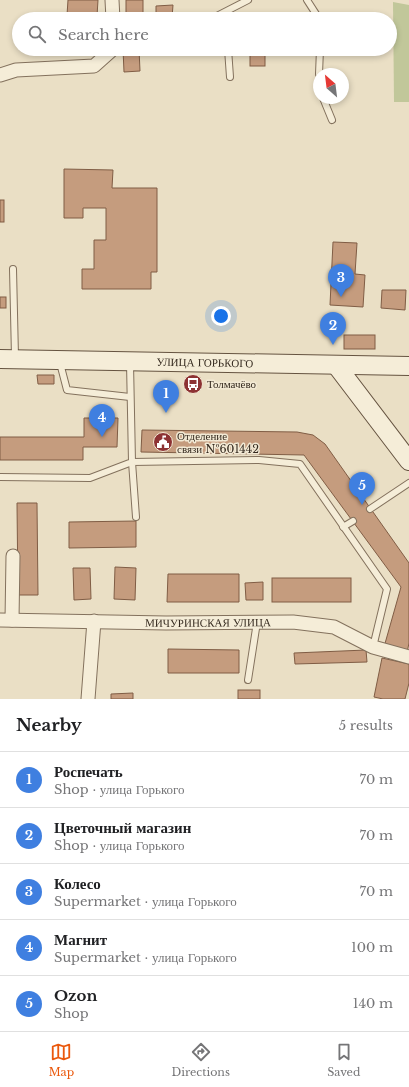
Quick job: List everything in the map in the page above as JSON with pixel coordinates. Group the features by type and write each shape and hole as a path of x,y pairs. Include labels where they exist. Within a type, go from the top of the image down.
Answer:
{"main road":[{"name":"УЛИЦА ГОРЬКОГО","path":"8,359 130,363 409,366"},
{"path":"336,365 409,461"}],"street":[{"path":"112,0 113,12"},
{"path":"0,75 16,70 94,66 106,56"},
{"path":"6,620 12,556"},
{"name":"МИЧУРИНСКАЯ УЛИЦА","path":"6,620 166,623 293,622 334,627 373,646 409,657"},
{"path":"88,699 94,621"}],"lane":[{"path":"225,12 248,0"},
{"path":"307,0 315,12"},
{"path":"228,56 230,77"},
{"path":"319,68 320,56"},
{"path":"325,104 332,120"},
{"path":"8,359 13,269"},
{"path":"60,361 67,390 130,397"},
{"path":"130,363 132,462 136,517"},
{"path":"0,477 90,478 132,462 259,460 300,464 387,589 373,646"},
{"path":"370,509 409,482"},
{"path":"343,527 352,521"},
{"path":"248,680 257,622"}],"green space":[{"path":"393,2 409,5 409,102 394,102 394,56 397,56 397,12 393,12"}],"building":[{"path":"68,0 98,0 97,12 67,12"},
{"path":"126,0 143,0 143,12 126,12"},
{"path":"173,5 172,12 156,12 156,6"},
{"path":"123,56 139,56 140,71 124,72"},
{"path":"250,56 265,56 265,66 250,66"},
{"path":"64,169 113,170 112,188 157,188 157,272 151,272 151,289 82,289 82,269 94,269 94,240 106,240 106,208 83,208 83,218 64,218"},
{"path":"0,200 4,200 4,222 0,222"},
{"path":"333,242 357,243 355,274 365,275 363,307 330,305"},
{"path":"382,290 406,290 405,310 381,308"},
{"path":"0,297 6,297 6,308 0,308"},
{"path":"344,335 375,335 375,349 344,349"},
{"path":"37,375 54,375 54,384 38,384"},
{"path":"84,418 118,418 117,447 83,447 83,460 0,460 0,437 84,437"},
{"path":"142,430 297,432 313,435 325,444 409,563 409,643 407,653 384,647 401,587 304,455 141,452"},
{"path":"17,503 37,503 38,595 18,595"},
{"path":"136,521 136,547 69,548 69,522"},
{"path":"115,567 136,568 135,600 114,599"},
{"path":"73,568 90,568 91,599 74,600"},
{"path":"168,574 239,574 239,602 167,602"},
{"path":"272,578 351,578 351,602 272,602"},
{"path":"263,582 263,600 246,600 245,583"},
{"path":"168,649 239,650 239,673 168,673"},
{"path":"366,650 367,662 295,664 294,653"},
{"path":"382,658 409,664 409,683 405,699 383,699 374,697"},
{"path":"238,690 260,690 260,699 238,699"},
{"path":"133,693 133,699 111,699 111,694"}],"place":[{"name":"Колесо","path":"341,297"},
{"name":"Цветочный магазин","path":"333,345"},
{"name":"Толмачёво","path":"193,384"},
{"name":"Роспечать","path":"166,413"},
{"name":"Магнит","path":"102,437"},
{"name":"Отделение связи №601442","path":"163,442"},
{"name":"Ozon","path":"362,505"}]}
